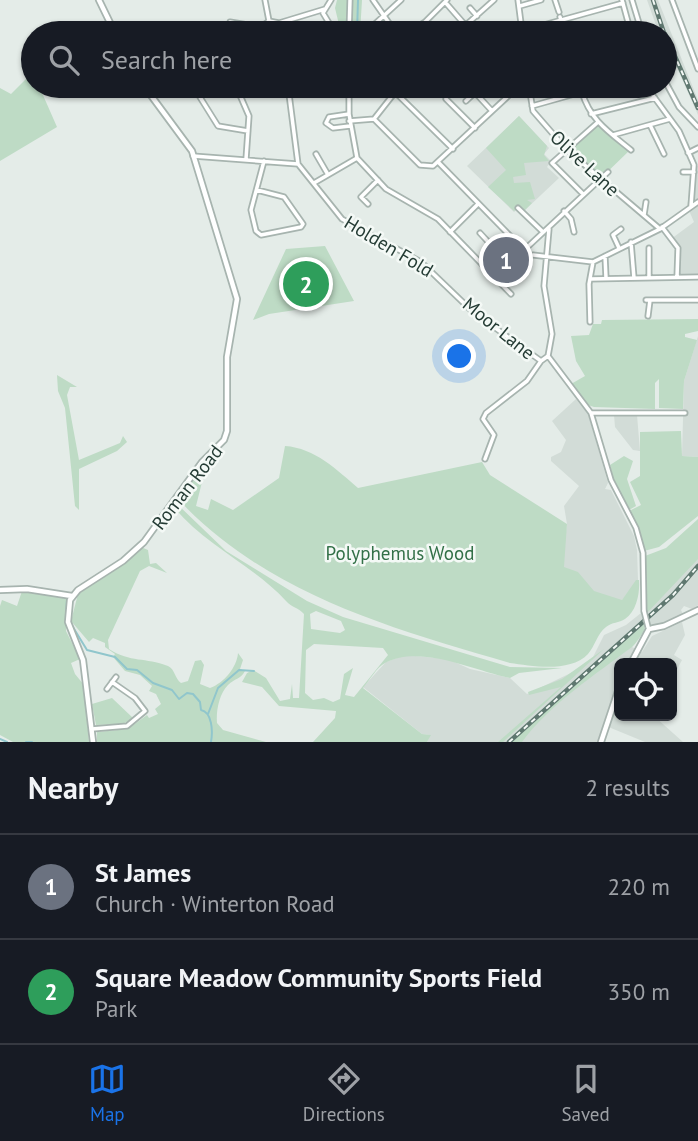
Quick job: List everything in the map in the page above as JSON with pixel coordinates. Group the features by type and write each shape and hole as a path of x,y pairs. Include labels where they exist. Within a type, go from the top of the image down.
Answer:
{"street":[{"path":"99,0 109,21"},
{"path":"265,0 269,21"},
{"path":"286,21 324,11 331,0"},
{"path":"349,21 350,0"},
{"path":"373,0 388,21"},
{"path":"378,21 401,0"},
{"path":"472,21 494,0"},
{"path":"518,0 521,21"},
{"path":"519,6 541,0"},
{"path":"555,0 561,21"},
{"path":"638,0 632,1 638,21"},
{"path":"672,0 698,69"},
{"path":"426,21 446,1 462,21"},
{"path":"550,21 622,2 628,21"},
{"path":"470,8 477,16"},
{"path":"324,11 328,21"},
{"name":"Roman Road","path":"72,596 123,561 144,542 180,489 227,434 227,357 237,299 193,156 153,98"},
{"path":"200,98 215,124 248,131"},
{"path":"242,98 248,109 246,159"},
{"path":"193,156 298,164 288,98"},
{"path":"314,183 356,158 358,151 350,123 349,98"},
{"path":"349,114 329,117 326,123 333,128 374,119 390,98"},
{"path":"401,98 453,149"},
{"path":"466,101 469,98"},
{"path":"480,98 492,111"},
{"path":"374,119 420,165 426,167 439,163 506,98"},
{"name":"Olive Lane","path":"531,98 533,111 567,150 599,181 661,228"},
{"path":"532,106 561,98"},
{"path":"584,98 597,123 631,150"},
{"path":"591,114 655,98 688,153 694,172 691,206"},
{"path":"674,98 698,127"},
{"path":"446,99 475,128"},
{"path":"613,135 670,119"},
{"path":"583,194 552,163 597,123"},
{"path":"650,125 664,154"},
{"path":"688,153 698,149"},
{"path":"316,154 327,173"},
{"path":"356,158 377,180 426,210 511,294"},
{"path":"257,190 284,197 303,224 302,227 261,235 256,231 251,210 264,161"},
{"path":"439,163 523,249"},
{"name":"Holden Fold","path":"298,164 342,219 421,262 457,293"},
{"path":"480,233 492,246 521,253 608,172"},
{"path":"683,172 694,172"},
{"path":"368,204 361,197 377,180"},
{"path":"644,215 646,201"},
{"path":"533,255 593,262 661,228 698,202"},
{"path":"450,232 478,204"},
{"path":"518,208 543,232"},
{"path":"564,211 571,219 575,232"},
{"path":"661,228 678,248 677,277"},
{"path":"485,459 494,435 484,419 486,412 527,381 541,361 548,356 552,334 544,289 549,229"},
{"path":"619,248 613,235 621,229"},
{"path":"631,242 634,278"},
{"path":"649,248 649,278"},
{"path":"605,256 606,278"},
{"path":"590,322 590,279 593,262"},
{"path":"590,279 698,277"},
{"name":"Moor Lane","path":"457,293 472,311 541,361"},
{"path":"648,316 648,300 698,300"},
{"path":"548,356 591,413 611,480 640,539 643,611 649,628 634,658"},
{"path":"591,413 685,412"},
{"path":"0,590 27,589 72,596 68,622 83,660 93,742"},
{"path":"649,628 675,622 698,610"},
{"path":"107,689 116,677"},
{"path":"92,729 127,726 144,713 138,701 112,682"},
{"path":"125,691 128,686"},
{"path":"601,742 614,703"}],"shaded area":[{"path":"647,0 658,0 666,21 654,21"},
{"path":"677,48 698,100 698,115 677,68"},
{"path":"519,116 549,148 544,154 551,161 547,167 559,178 524,211 520,207 514,212 467,166"},
{"path":"694,166 698,166 698,274 677,274 678,248 671,239 694,222 687,206"},
{"path":"698,336 698,457 682,456 684,381"},
{"path":"576,399 588,414 608,483 605,489 611,490 634,536 637,550 638,580 612,613 613,602 558,591 567,524 564,506 579,486 551,461 551,457 561,452 566,440 552,421"},
{"path":"614,415 637,415 640,451 633,450 615,427"},
{"path":"698,552 698,605 692,609 684,606 681,610 683,614 670,622 658,626 650,624 647,611"},
{"path":"641,613 646,628 632,647 642,652 652,636 682,622 685,635 674,655 682,660 677,670 677,658 614,658 614,721 660,721 683,742 645,742 606,726 601,742 427,742 430,735 422,734 363,687 386,662 405,655 448,659 470,669 510,678 527,694 575,671 593,657 604,635 626,625"}],"green space":[{"path":"337,0 362,0 361,21 338,21 335,8"},
{"path":"21,84 21,98 44,98 57,127 0,161 0,88 11,94"},
{"path":"519,116 547,146 544,155 549,161 524,163 526,175 513,177 514,183 530,182 535,199 527,200 532,203 524,211 519,206 514,211 488,187 506,170 486,148"},
{"path":"597,123 630,150 599,180 568,150"},
{"path":"325,246 354,301 269,314 253,320 286,249"},
{"path":"698,319 698,331 685,334 685,337 697,340 684,381 683,409 659,408 659,379 655,383 655,409 594,407 585,404 571,384 585,376 576,361 571,336 589,335 593,324 601,324 602,320"},
{"path":"57,375 77,387 70,387 67,395 79,460 120,443 123,436 127,442 117,451 79,469 79,510 75,506 65,408 58,391"},
{"path":"681,431 682,456 698,457 698,516 659,547 644,551 629,511 641,505 630,482 640,476 640,432"},
{"name":"Polyphemus Wood","path":"285,446 316,455 358,488 482,462 490,475 567,524 564,567 578,572 594,591 622,600 636,580 639,580 635,606 625,619 603,630 588,654 580,660 550,667 510,663 419,636 331,603 289,583 249,559 212,531 177,498 194,475 202,482 196,506 208,510 211,499 233,510 279,478"},
{"path":"624,456 633,461 627,479 636,506 629,510 615,485 610,465"},
{"path":"175,502 226,551 307,601 343,617 510,667 562,668 519,673 510,678 430,657 399,658 382,665 363,688 422,734 431,735 427,742 313,742 335,718 336,711 279,706 262,687 242,682 247,673 253,670 266,678 280,701 290,699 292,684 293,698 299,698 304,614 259,576 199,532 172,505","holes":["316,611 341,621 345,630 340,633 311,629 310,614","314,644 383,648 388,655 354,697 345,695 353,668 344,674 340,699 333,702 324,698 313,700 305,693 306,650"]},
{"path":"698,519 698,559 647,613 645,556 666,548"},
{"path":"141,547 148,550 150,564 156,563 167,573 149,566 140,571 108,640 109,649 124,656 168,666 181,683 188,681 195,661 201,660 204,665 200,684 210,688 229,674 238,653 243,660 240,669 245,671 222,693 217,723 223,730 266,742 97,742 97,732 128,729 147,715 149,718 158,714 155,709 161,704 156,694 149,691 152,686 140,675 125,671 113,657 115,654 105,647 105,643 93,638 89,642 71,621 78,594 118,568"},
{"path":"22,591 66,598 66,631 80,659 71,663 75,674 84,685 89,742 13,742 0,735 0,606 2,600 17,606"},
{"path":"644,624 645,630 632,647 614,658 560,702 522,742 511,742"},
{"path":"604,649 503,742 498,742 561,687 529,695 528,692 562,679"},
{"path":"112,698 133,718 123,724 96,725 92,704"}],"waterway":[{"path":"357,21 358,0"},
{"path":"66,622 67,599"},
{"path":"71,624 87,650 115,657 127,669 137,670 153,683 172,690 179,699 187,693 193,694 200,702 201,710 210,718 211,742"},
{"path":"208,714 218,688 239,670 254,671"},
{"path":"0,739 7,742"},
{"path":"26,742 32,742"}],"railway":[{"path":"653,0 660,21"},
{"path":"677,61 698,108"},
{"path":"509,742 673,595 698,566"}],"place":[{"name":"St James","path":"506,260"},
{"name":"Square Meadow Community Sports Field","path":"306,284"}]}
